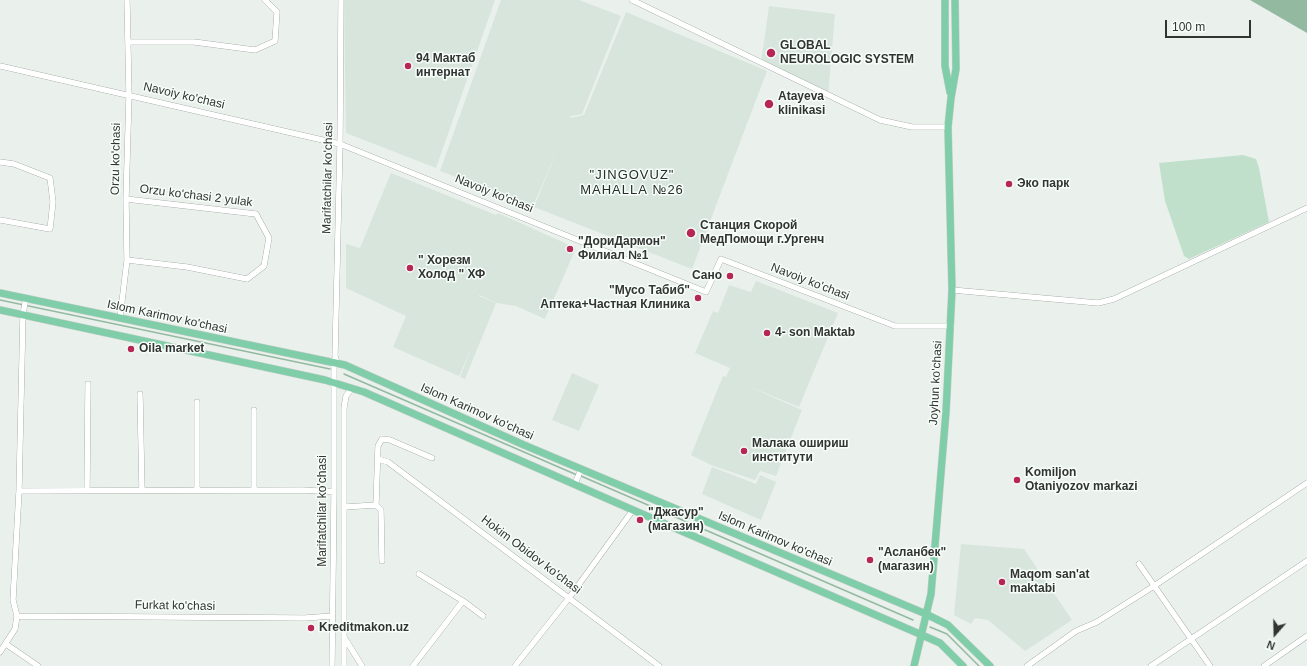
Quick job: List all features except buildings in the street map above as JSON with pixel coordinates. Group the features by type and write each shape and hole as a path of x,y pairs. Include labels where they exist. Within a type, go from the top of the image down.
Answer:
{"main road":[{"name":"Joyhun ko'chasi","path":"945,0 945,66 951,98"},
{"name":"Joyhun ko'chasi","path":"914,666 931,594 938,528 946,412 952,290 948,127 956,68 955,0"},
{"name":"Islom Karimov ko'chasi","path":"0,293 335,360 581,469 926,614 948,625 990,666"},
{"path":"0,310 334,382 352,388 940,643 963,666"}],"street":[{"name":"Orzu ko'chasi","path":"120,318 127,260 126,199 129,95 127,0"},
{"path":"128,42 194,42 255,50 275,41 277,12 265,0"},
{"name":"Marifatchilar ko'chasi","path":"331,666 334,382 340,144 341,0"},
{"path":"632,0 880,120 912,127 948,127"},
{"name":"Navoiy ko'chasi","path":"0,66 340,144 706,292 721,259 895,326 951,326"},
{"path":"0,162 14,164 50,178 53,202 50,229 0,220"},
{"name":"Orzu ko'chasi 2 yulak","path":"126,199 256,214 269,238 264,266 247,279 187,267 127,260"},
{"path":"952,290 1098,303 1114,298 1307,208"},
{"path":"0,652 14,629 17,616 13,600 19,491 23,314 26,298"},
{"path":"87,491 88,384"},
{"name":"Marifatchilar ko'chasi","path":"344,666 344,408 346,396 352,388"},
{"path":"140,394 142,491"},
{"path":"197,402 197,490"},
{"path":"254,410 254,490"},
{"path":"382,561 381,510 376,505 378,446 382,440 390,440 432,458"},
{"name":"Hokim Obidov ko'chasi","path":"378,459 388,462 660,666"},
{"path":"574,484 581,469"},
{"path":"1027,666 1076,631 1098,622 1154,586 1307,483"},
{"path":"19,491 303,490 334,492"},
{"path":"344,507 376,505"},
{"path":"515,666 569,598 633,510"},
{"path":"1151,666 1307,561"},
{"path":"1139,564 1210,666"},
{"path":"419,574 463,601 483,616"},
{"path":"413,666 463,601"},
{"name":"Furkat ko'chasi","path":"17,616 305,618 332,616"},
{"path":"1264,666 1307,636"},
{"path":"344,637 362,666"},
{"path":"6,644 38,666"}],"shaded area":[{"name":"94 Мактаб интернат","path":"344,0 495,0 436,168 346,133"},
{"path":"501,0 579,0 621,16 582,114 571,116 570,118 584,115 626,12 767,71 692,269 534,207 558,148 533,206 440,171"},
{"path":"1250,0 1307,0 1307,33"},
{"path":"769,6 835,14 828,97 761,63"},
{"path":"1243,155 1256,159 1269,222 1189,259 1184,256 1165,201 1159,163"},
{"name":"\" Хорезм Холод \" ХФ","path":"391,173 496,215 498,213 576,248 545,319 516,306 497,303 479,295 496,303 465,379 460,377 472,347 459,376 393,347 406,316 346,288 346,244 360,248"},
{"name":"4- son Maktab","path":"756,281 838,313 799,407 743,384 802,410 776,476 760,471 755,480 711,465 691,455 723,376 726,377 730,368 695,353 713,311 718,313 729,285 751,292"},
{"path":"572,373 599,385 579,431 552,420"},
{"path":"712,467 756,484 760,475 776,482 761,520 702,494"},
{"name":"Maqom san'at maktabi","path":"961,544 1024,549 1072,620 1025,651 988,620 975,618 971,624 954,615"}],"waterway":[{"path":"0,300 330,369"},
{"path":"344,374 577,475"},
{"path":"581,476 913,620"},
{"path":"930,627 947,634 979,666"}],"place":[{"name":"GLOBAL NEUROLOGIC SYSTEM","path":"771,53"},
{"name":"94 Мактаб интернат","path":"408,66"},
{"name":"Atayeva klinikasi","path":"769,104"},
{"name":"Эко парк","path":"1009,184"},
{"name":"Станция Скорой МедПомощи г.Ургенч","path":"691,233"},
{"name":"\"ДориДармон\" Филиал №1","path":"570,249"},
{"name":"\" Хорезм Холод \" ХФ","path":"410,268"},
{"name":"Сано","path":"730,276"},
{"name":"\"Мусо Табиб\" Аптека+Частная Клиника","path":"698,298"},
{"name":"4- son Maktab","path":"767,333"},
{"name":"Oila market","path":"131,349"},
{"name":"Малака ошириш институти","path":"744,451"},
{"name":"Komiljon Otaniyozov markazi","path":"1017,480"},
{"name":"\"Джасур\" (магазин)","path":"640,520"},
{"name":"\"Асланбек\" (магазин)","path":"870,560"},
{"name":"Maqom san'at maktabi","path":"1002,582"},
{"name":"Kreditmakon.uz","path":"311,628"}],"district":[{"name":"\"JINGOVUZ\" MAHALLA №26","path":"632,182"}]}
